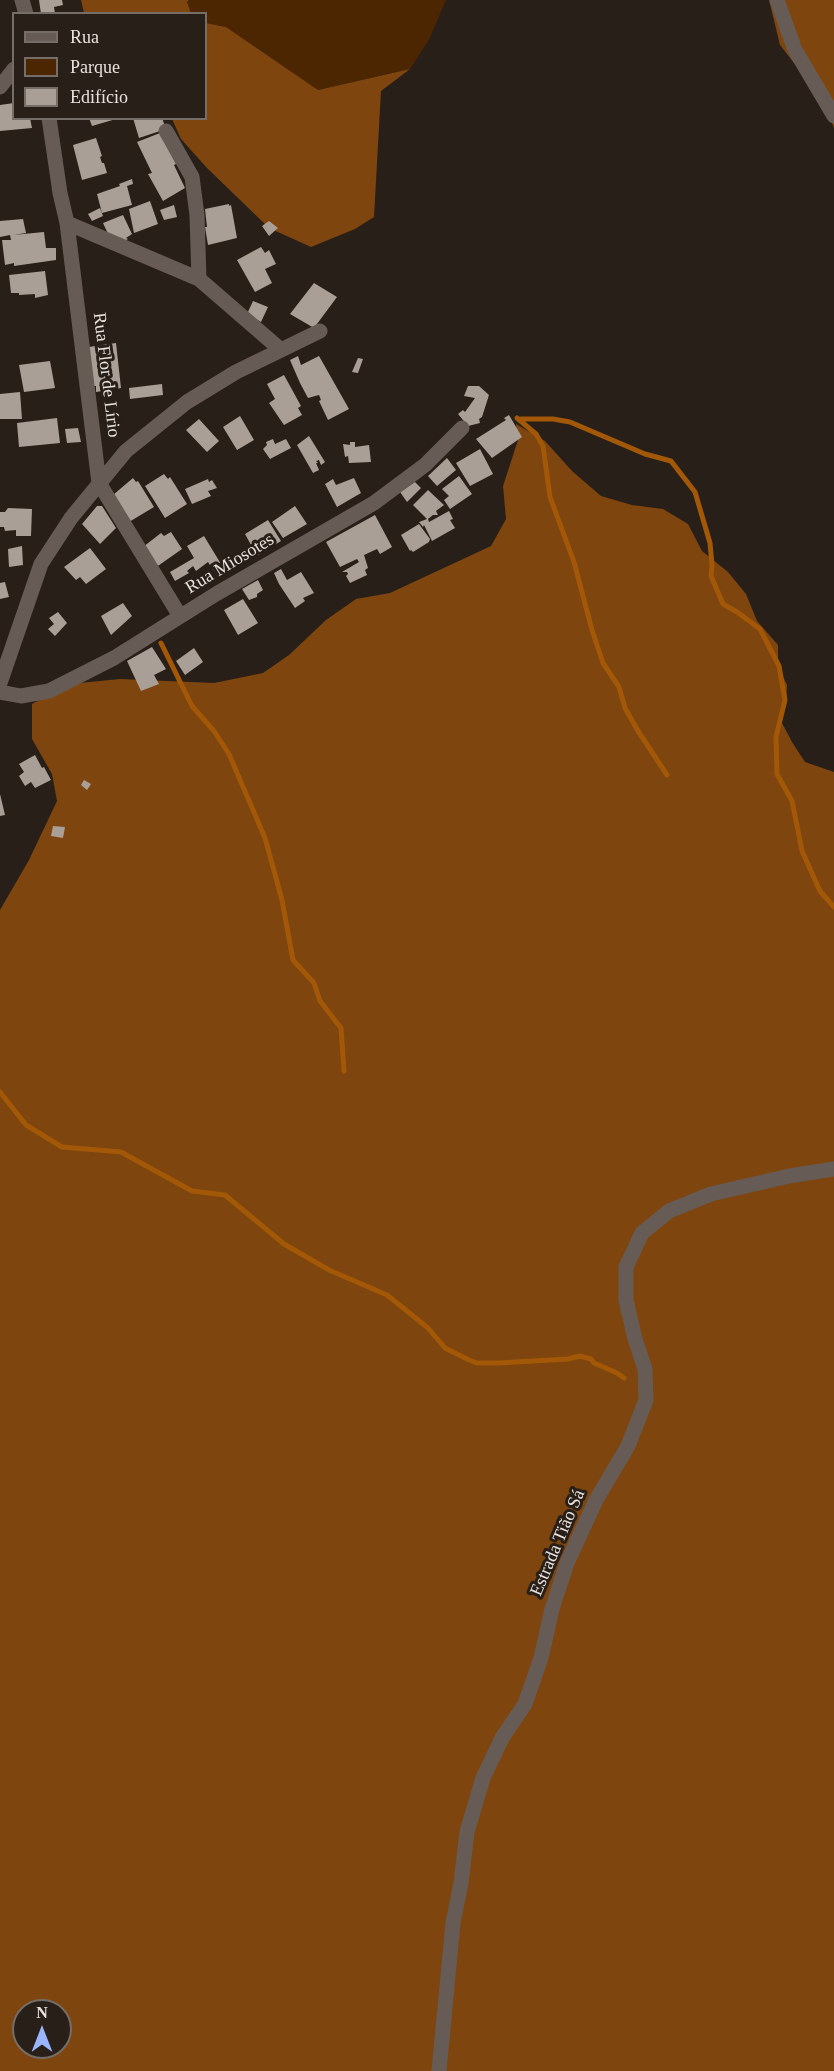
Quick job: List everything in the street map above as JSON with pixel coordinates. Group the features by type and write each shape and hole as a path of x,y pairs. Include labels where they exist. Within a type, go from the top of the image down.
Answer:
{"street":[{"path":"777,0 795,50 834,116"},
{"path":"0,87 12,72"},
{"name":"Rua Flor de Lírio","path":"49,120 60,193 67,223 99,483 180,616"},
{"path":"166,131 192,177 197,215 199,279"},
{"path":"67,223 199,279 281,350"},
{"path":"0,683 41,564 71,518 126,451 187,402 236,372 320,331"},
{"name":"Rua Miosotes","path":"0,693 21,696 49,691 114,658 180,616 374,503 425,465 462,428"},
{"name":"Estrada Tião Sá","path":"439,2071 453,1923 461,1883 466,1832 483,1778 502,1738 525,1704 567,1563 596,1500 628,1446 646,1400 645,1369 635,1338 627,1300 627,1267 642,1233 669,1211 711,1194 789,1176 834,1169"}],"green space":[{"path":"189,0 446,0 429,40 410,69 318,90 226,27 207,23 207,12 191,12 187,2"}],"shaded area":[{"path":"81,0 189,0 187,2 191,12 84,12"},
{"path":"769,0 834,0 834,128 824,102 780,45"},
{"path":"207,23 226,27 318,90 410,69 381,91 374,217 355,229 311,247 269,228 207,168 181,139 172,120 207,120"},
{"path":"516,424 545,441 572,471 601,496 632,505 663,509 688,524 702,551 728,572 746,594 757,621 778,645 778,666 787,685 786,705 781,721 792,742 805,762 834,772 834,2071 0,2071 0,910 29,860 57,801 52,774 32,739 32,704 69,684 120,679 214,683 263,673 289,655 326,620 356,599 390,593 491,546 506,519 503,486 518,440"}],"building":[{"path":"39,0 62,0 63,5 54,7 55,12 41,12"},
{"path":"12,103 12,120 30,120 32,128 0,131 0,105"},
{"path":"90,120 113,120 92,126"},
{"path":"134,120 163,120 166,129 139,138"},
{"path":"160,133 185,188 163,201 148,174 152,173 137,142"},
{"path":"96,138 102,156 100,157 107,173 82,180 73,145"},
{"path":"132,179 133,184 127,186 132,205 102,213 97,194"},
{"path":"150,201 158,224 134,233 129,209"},
{"path":"229,204 237,238 208,245 205,209"},
{"path":"174,205 177,217 164,220 160,210"},
{"path":"100,208 103,216 92,221 88,214"},
{"path":"123,215 132,234 121,243 109,236 103,223"},
{"path":"23,219 26,233 13,235 44,232 46,248 56,248 56,260 14,266 14,263 5,265 2,240 11,240 10,235 0,237 0,221"},
{"path":"269,221 278,228 269,236 262,226"},
{"path":"261,247 265,253 269,250 276,264 265,269 272,283 255,292 237,260"},
{"path":"45,271 48,295 35,298 35,294 11,293 9,275"},
{"path":"314,283 337,297 314,328 290,314"},
{"path":"253,301 268,307 261,322 247,314"},
{"path":"116,343 121,388 96,392 89,347"},
{"path":"298,356 301,365 319,356 349,409 328,420 319,401 321,400 319,395 308,398 300,383 290,360"},
{"path":"358,358 363,359 358,373 352,372"},
{"path":"50,361 55,388 24,392 19,365"},
{"path":"284,375 301,406 298,408 302,415 284,425 269,403 275,399 267,384"},
{"path":"162,384 163,395 130,399 129,388"},
{"path":"468,386 479,386 489,395 482,417 479,419 480,423 468,426 458,414 463,410 465,412 475,398 464,396"},
{"path":"20,392 22,419 0,419 0,394"},
{"path":"509,415 522,437 492,458 476,439 506,420 504,418"},
{"path":"240,416 254,440 237,450 223,427"},
{"path":"57,418 60,443 19,447 17,423"},
{"path":"199,419 219,441 207,452 186,430"},
{"path":"78,428 81,442 67,443 65,429"},
{"path":"309,436 325,462 321,465 319,460 316,461 319,470 313,473 297,445"},
{"path":"273,439 275,444 286,439 291,448 270,459 263,449 267,445 266,442"},
{"path":"350,442 355,442 355,447 369,445 371,462 349,463 348,456 345,457 343,444 350,445"},
{"path":"480,449 493,474 470,486 456,463"},
{"path":"447,458 456,470 437,486 428,476"},
{"path":"164,474 168,479 170,477 187,504 165,518 145,486"},
{"path":"459,476 472,494 450,509 444,500 449,496 442,489"},
{"path":"133,478 136,482 138,481 154,507 129,522 113,495"},
{"path":"354,478 361,493 337,507 325,484 333,479 336,485"},
{"path":"208,479 209,482 212,480 217,488 208,491 211,496 192,504 185,489"},
{"path":"415,482 421,488 407,502 400,492"},
{"path":"428,490 444,505 436,511 438,515 433,515 428,519 429,522 449,511 453,519 450,520 455,528 432,541 424,525 423,527 419,522 427,519 413,505"},
{"path":"97,506 102,506 116,528 100,544 82,524"},
{"path":"295,506 307,524 283,538 272,522"},
{"path":"8,508 32,509 31,536 16,536 16,530 5,531 4,527 0,527 0,512 5,512"},
{"path":"375,515 392,547 380,554 377,549 364,555 368,568 365,570 367,575 350,583 346,576 347,572 342,572 359,562 357,559 340,567 326,542"},
{"path":"268,520 281,541 257,556 245,534"},
{"path":"419,524 430,539 413,552 410,551 401,535"},
{"path":"171,532 182,549 155,568 143,547 161,533 164,536"},
{"path":"204,536 221,564 213,570 208,562 196,571 193,566 187,571 189,573 175,581 170,572 194,558 187,546"},
{"path":"22,546 23,565 9,567 8,549"},
{"path":"90,548 106,569 86,584 80,577 76,580 64,567"},
{"path":"281,569 287,580 301,572 314,593 303,598 305,601 295,608 274,573"},
{"path":"258,580 263,590 257,594 257,597 249,600 242,589"},
{"path":"5,582 9,597 0,599 0,583"},
{"path":"243,599 258,623 238,635 224,610"},
{"path":"123,603 132,616 111,635 101,616"},
{"path":"58,612 67,623 55,636 48,629 54,624 49,618"},
{"path":"152,647 166,669 154,675 159,684 141,691 127,661"},
{"path":"194,648 203,662 185,675 176,661"},
{"path":"35,755 51,780 35,788 31,782 25,786 19,776 24,772 19,764"},
{"path":"84,780 91,784 87,790 81,785"},
{"path":"0,794 5,815 0,816"},
{"path":"53,826 65,827 63,838 51,836"}],"waterway":[{"path":"517,418 536,434 543,446 550,497 574,562 603,663 619,687 625,708 638,731 667,775"},
{"path":"521,419 553,419 570,422 645,454 671,461 695,492 710,543 711,576 723,604 760,629 779,666 785,700 776,737 777,774 792,801 802,851 820,891 834,907"},
{"path":"161,643 192,706 214,731 229,754 265,838 282,900 293,960 314,983 320,1001 341,1028 344,1071"},
{"path":"0,1092 26,1125 62,1147 121,1152 192,1191 225,1195 284,1244 329,1270 387,1295 428,1328 445,1348 469,1360 477,1363 498,1363 568,1359 580,1356 591,1359 594,1363 624,1378"}]}
